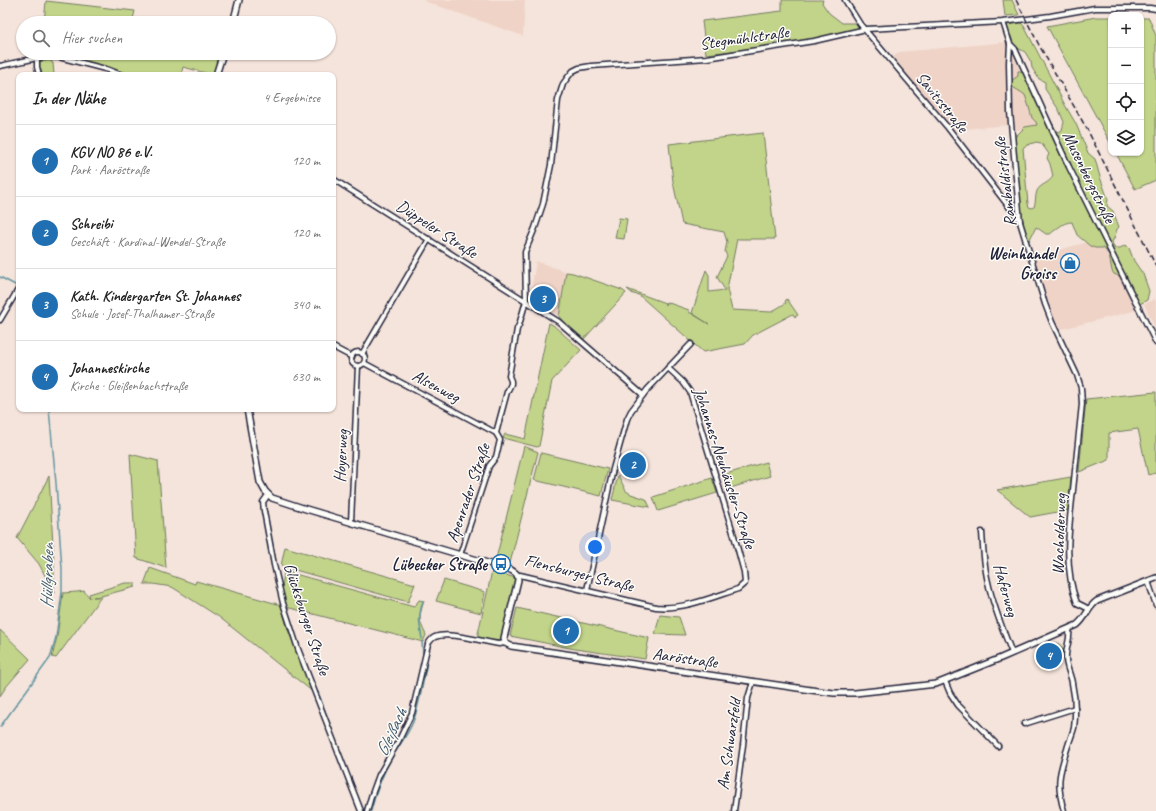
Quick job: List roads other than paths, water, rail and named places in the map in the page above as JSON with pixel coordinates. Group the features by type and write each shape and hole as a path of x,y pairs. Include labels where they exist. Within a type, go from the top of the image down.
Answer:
{"street":[{"path":"235,16 239,0"},
{"name":"Savitsstraße","path":"845,0 860,24 866,29 948,128 1020,222"},
{"name":"Stegmühlstraße","path":"526,301 525,252 538,221 543,204 551,165 558,100 568,77 573,71 579,68 707,58 814,42 866,29 1002,22 1050,16 1095,8 1156,9"},
{"name":"Musenbergstraße","path":"1002,22 1010,44 1015,49 1069,167 1156,343"},
{"name":"Rambaldistraße","path":"1010,44 1010,112 1020,222 1045,304 1052,322 1074,365 1081,388 1082,404 1075,475"},
{"path":"0,66 28,60"},
{"path":"37,60 38,72"},
{"path":"71,60 114,72"},
{"path":"217,72 221,60"},
{"name":"Düppeler Straße","path":"336,181 559,322 643,395"},
{"path":"362,354 429,239"},
{"path":"0,320 16,293"},
{"name":"Apenrader Straße","path":"460,555 489,466 496,458 500,440 496,433 507,392 511,384 510,376 517,329 526,301"},
{"path":"587,590 613,469 627,419 643,395 691,344"},
{"path":"336,349 352,357"},
{"path":"352,357 356,353 362,354"},
{"path":"352,357 353,363 358,366 364,363 365,359 362,354"},
{"name":"Alsenweg","path":"364,363 496,433"},
{"name":"Hoyerweg","path":"351,522 358,366"},
{"name":"Johannes-Neuhäusler-Straße","path":"668,368 683,382 690,392 733,532 744,572 745,582"},
{"path":"247,412 260,482 262,488 268,495"},
{"name":"Wacholderweg","path":"1075,475 1068,558 1071,583 1077,603 1089,609"},
{"name":"Flensburger Straße","path":"268,495 272,498 306,509 511,570 518,576 520,575 587,590 656,607 663,608 683,606 738,589 745,582"},
{"name":"Glücksburger Straße","path":"268,495 263,502 264,511 283,603 298,649 361,811"},
{"name":"Haferweg","path":"982,532 987,581 991,598 1012,654"},
{"path":"505,643 504,638 518,576"},
{"name":"Aaröstraße","path":"367,811 379,775 399,740 412,713 428,644 432,638 437,636 447,636 499,644 505,643 511,646 566,655 811,690 843,693 881,691 936,684 1012,654 1080,623 1092,604 1097,601 1156,578"},
{"path":"1148,581 1156,605"},
{"path":"1064,811 1059,792 1059,783 1061,769 1074,729 1075,708 1072,682 1066,661 1070,632 1069,629"},
{"path":"945,681 950,693 958,705 998,746"},
{"name":"Am Schwarzfeld","path":"734,811 748,698 753,682"},
{"path":"1024,724 1075,708"}],"waterway":[{"name":"Hüllgraben","path":"0,277 16,285"},
{"name":"Hüllgraben","path":"0,727 50,658 56,637 62,592 62,569 49,412"},
{"name":"Gleißach","path":"422,639 420,612 423,601"},
{"name":"Gleißach","path":"422,642 423,656"},
{"name":"Gleißach","path":"371,811 386,768 413,722 427,662"},
{"path":"318,692 345,765"}],"railway":[{"path":"1016,0 1039,45 1088,131 1156,266"}],"place":[{"name":"Weinhandel Groiss","path":"1070,263"},
{"name":"Kath. Kindergarten St. Johannes","path":"543,299"},
{"name":"Schreibi","path":"633,465"},
{"name":"Lübecker Straße","path":"501,564"},
{"name":"KGV NO 86 e.V.","path":"566,631"},
{"name":"Johanneskirche","path":"1049,656"}]}
